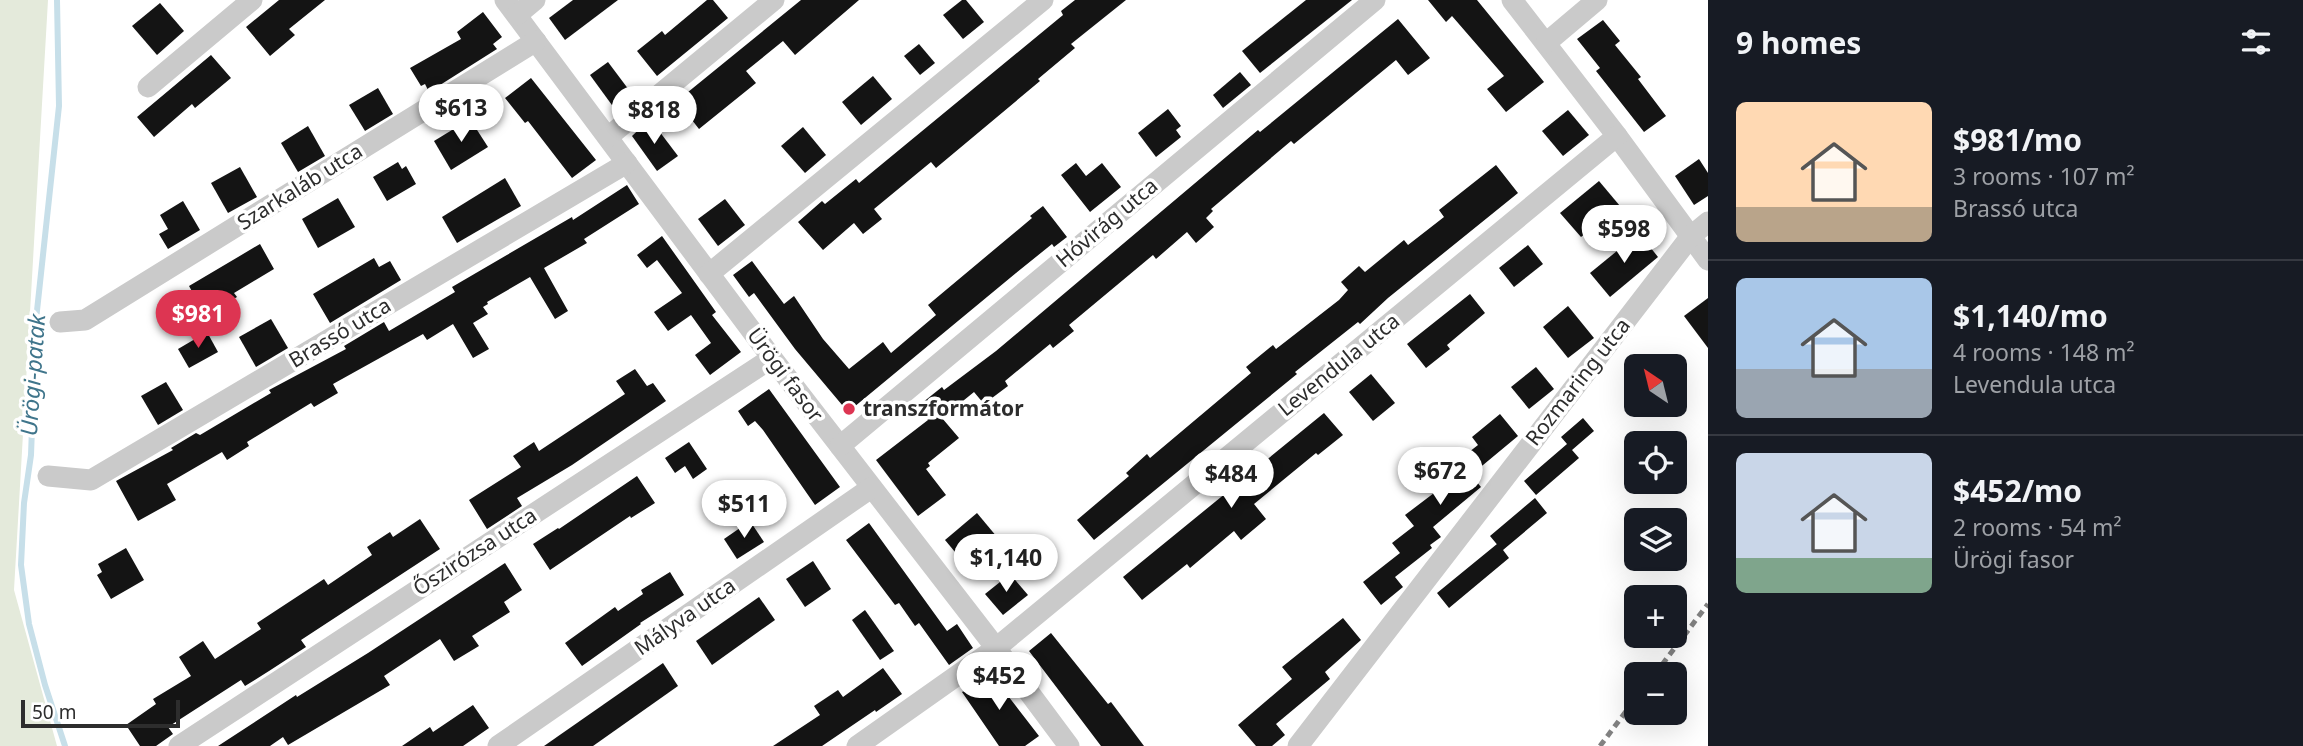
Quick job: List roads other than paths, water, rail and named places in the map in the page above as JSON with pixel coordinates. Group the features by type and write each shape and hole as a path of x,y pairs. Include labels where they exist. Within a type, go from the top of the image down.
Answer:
{"street":[{"path":"148,87 251,0"},
{"path":"511,7 535,0"},
{"path":"608,137 774,0"},
{"path":"709,274 1043,0"},
{"name":"Hóvirág utca","path":"840,446 1375,0"},
{"path":"1512,0 1708,260"},
{"path":"1546,43 1597,0"},
{"name":"Ürögi fasor","path":"511,7 772,358 1069,746"},
{"name":"Szarkaláb utca","path":"60,322 85,320 536,40"},
{"name":"Levendula utca","path":"857,746 996,648 1617,136"},
{"name":"Brassó utca","path":"48,476 92,480 627,163"},
{"name":"Rozmaring utca","path":"1298,746 1691,236 1708,222"},
{"name":"Őszirózsa utca","path":"178,746 772,358"},
{"name":"Mályva utca","path":"498,746 871,488"}],"waterway":[{"name":"Ürögi-patak","path":"57,0 59,106 36,320 31,455 24,503 21,565 29,624 65,746"}],"railway":[{"path":"1664,662 1708,604"},
{"path":"1600,746 1624,714"}],"place":[{"name":"transzformátor","path":"849,409"}]}
